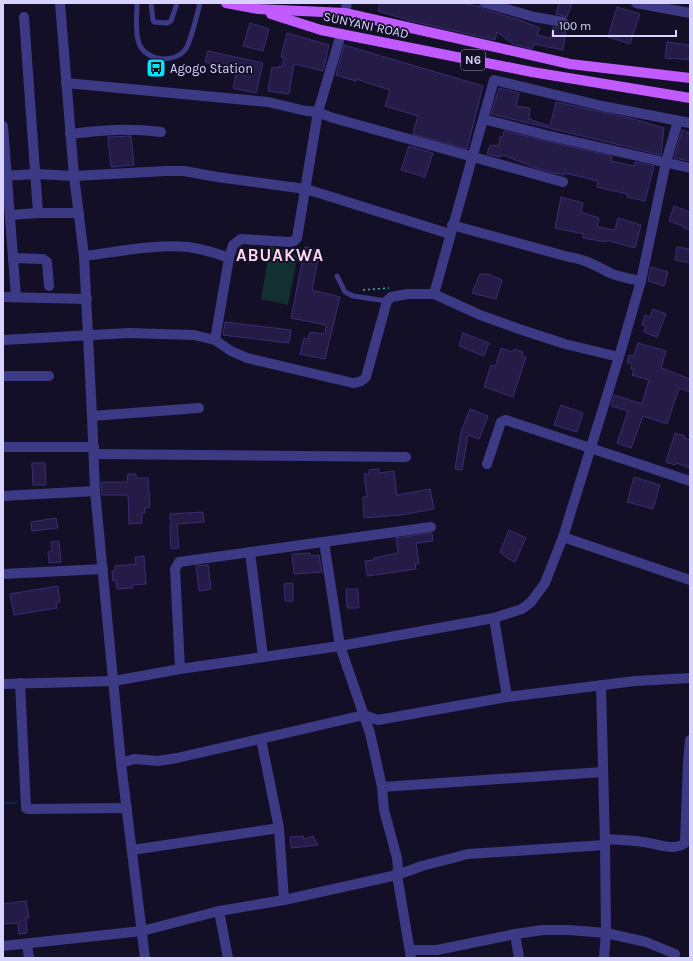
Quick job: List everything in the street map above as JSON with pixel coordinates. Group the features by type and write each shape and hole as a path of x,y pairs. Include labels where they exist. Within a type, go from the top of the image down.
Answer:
{"main road":[{"name":"N6","path":"226,3 258,9"},
{"name":"SUNYANI ROAD","path":"258,9 345,13 570,64 690,78"},
{"name":"SUNYANI ROAD","path":"258,9 321,30 532,72 690,98"}],"street":[{"path":"60,3 70,134 84,256 95,490 121,763 145,958"},
{"path":"345,13 347,3"},
{"path":"485,3 534,17 563,22"},
{"path":"636,3 690,13"},
{"path":"24,17 38,213"},
{"path":"215,340 229,258 233,245 241,239 289,242 294,241 297,238 318,112 341,34"},
{"path":"434,294 494,80 602,106 690,123"},
{"path":"66,83 268,102 306,111 318,112 330,118 563,182"},
{"path":"483,119 690,168"},
{"path":"3,684 114,681 180,669 340,646 494,618 522,609 531,602 545,583 563,538 619,357 641,281 666,162 678,121"},
{"path":"3,126 5,176 10,215 16,296"},
{"path":"70,134 107,129 161,132"},
{"path":"5,176 36,174 74,176 184,171 306,189 451,230 580,259 604,268 609,272 641,281"},
{"path":"10,215 79,213"},
{"path":"84,256 156,248 187,247 217,253 229,258"},
{"path":"13,258 43,259 47,262 49,286"},
{"path":"3,340 129,333 194,335 215,340 231,351 247,358 353,383 363,381 366,377 387,301 391,298 408,294 434,294 480,315 519,329 565,344 619,357"},
{"path":"3,297 16,296 87,299"},
{"path":"3,376 49,376"},
{"path":"92,416 200,408"},
{"path":"487,464 501,422 506,420 690,481"},
{"path":"3,447 406,457"},
{"path":"3,496 95,490"},
{"path":"180,669 175,568 177,564 183,561 431,527"},
{"path":"563,538 690,580"},
{"path":"324,542 340,646 370,733 382,787 384,810 397,858 397,875 411,954 438,954 515,934 543,930 569,930 606,933 646,942 675,954"},
{"path":"250,552 263,657"},
{"path":"3,574 103,569"},
{"path":"494,618 507,696"},
{"path":"121,763 134,759 158,761 177,758 364,715 378,720 507,696 635,681 690,678 690,682"},
{"path":"20,683 26,808 127,808"},
{"path":"601,685 605,842 606,933 604,958"},
{"path":"261,739 279,828 284,900"},
{"path":"3,946 142,931 219,911 284,900 397,875 428,864 468,854 605,842 641,842 662,846 682,846 686,843 690,740"},
{"path":"382,787 603,772"},
{"path":"132,850 279,828"},
{"path":"219,911 228,958"},
{"path":"515,934 519,958"},
{"path":"27,944 29,958"}],"lane":[{"path":"137,3 137,36 140,47 146,54 156,58 167,59 177,56 186,49 200,3"},
{"path":"151,3 154,22 167,24 171,21 177,3"},
{"path":"337,276 345,292 352,296 387,301"}],"green space":[{"path":"270,246 298,255 288,305 261,299"}],"building":[{"path":"380,3 463,3 479,7 479,5 483,9 540,28 537,35 551,38 553,27 566,28 563,50 534,44 532,49 513,44 497,32 495,40 411,21 378,11"},
{"path":"559,3 572,3 567,17 556,14"},
{"path":"617,7 640,14 630,44 608,37"},
{"path":"250,23 269,29 263,51 243,46"},
{"path":"287,33 329,45 323,71 294,64 289,94 268,91 272,67 282,67 284,58 281,57"},
{"path":"667,42 690,45 690,60 665,58"},
{"path":"344,45 483,86 467,149 413,134 418,116 385,106 390,90 356,79 356,81 336,75"},
{"path":"208,51 263,63 256,93 233,88 237,70 205,62"},
{"path":"499,88 519,93 516,106 530,108 529,119 550,126 556,102 634,119 664,128 661,155 491,114"},
{"path":"682,130 690,133 690,161 674,158"},
{"path":"504,131 611,156 611,161 634,166 635,162 654,166 645,201 627,197 627,194 597,187 598,181 565,173 564,175 554,173 533,167 503,155 500,157 487,154 490,145 499,146 500,137 503,136"},
{"path":"131,136 134,165 111,167 108,137"},
{"path":"409,146 433,153 425,177 401,170"},
{"path":"561,197 583,203 581,212 599,218 597,227 615,230 618,218 641,225 635,248 606,240 606,242 583,238 584,234 555,228"},
{"path":"674,206 690,212 690,230 669,221"},
{"path":"305,247 320,250 312,290 340,297 325,359 300,354 304,338 308,339 310,332 325,334 326,325 291,318"},
{"path":"677,247 690,249 690,263 675,260"},
{"path":"651,267 668,272 664,286 648,281"},
{"path":"480,274 488,274 502,280 496,299 472,293"},
{"path":"653,309 666,314 657,337 644,332 646,326 642,325 645,315 650,317"},
{"path":"225,322 291,330 289,343 223,335"},
{"path":"463,333 489,343 484,356 459,346"},
{"path":"638,343 666,351 661,368 690,379 690,392 679,388 667,424 643,416 631,448 617,443 628,411 611,406 614,395 642,404 649,380 632,375 634,369 631,369 632,364 627,363 629,355 634,356"},
{"path":"501,348 513,352 514,349 523,352 522,356 526,357 513,397 484,387 491,365 495,367"},
{"path":"561,405 583,413 577,432 554,425"},
{"path":"470,409 488,416 479,439 468,435 462,470 455,469 461,432"},
{"path":"675,433 685,436 684,438 690,440 690,468 676,463 675,465 666,462"},
{"path":"32,463 45,463 46,485 33,485"},
{"path":"379,469 379,473 394,471 397,495 430,489 434,509 401,515 364,518 363,497 367,497 364,474 369,474 369,470"},
{"path":"128,474 136,474 136,478 148,478 150,507 145,508 145,513 142,513 142,523 129,524 128,495 102,495 101,482 127,482"},
{"path":"634,477 660,485 653,509 627,502"},
{"path":"203,512 204,522 177,524 179,548 171,549 170,514"},
{"path":"56,518 58,528 32,531 31,522"},
{"path":"509,530 526,538 515,562 500,552"},
{"path":"432,533 433,541 416,543 419,564 415,564 416,569 367,576 365,561 398,553 396,538"},
{"path":"59,541 61,562 49,563 48,552 52,551 51,542"},
{"path":"310,553 310,556 319,555 322,572 294,574 292,554"},
{"path":"144,556 146,584 132,585 133,588 117,589 116,580 113,581 112,571 115,571 115,566 136,564 135,557"},
{"path":"208,565 211,589 199,591 196,566"},
{"path":"293,583 293,601 285,601 284,584"},
{"path":"58,586 60,602 56,603 57,608 14,615 10,594"},
{"path":"346,589 358,589 359,608 347,608"},
{"path":"303,836 304,839 313,836 318,845 291,848 290,837"},
{"path":"26,901 29,918 26,918 27,933 19,934 18,923 3,924 3,904"}],"waterway":[{"path":"3,803 17,803"}],"place":[{"name":"Agogo Station","path":"156,68"}],"district":[{"name":"ABUAKWA","path":"280,255"}]}
